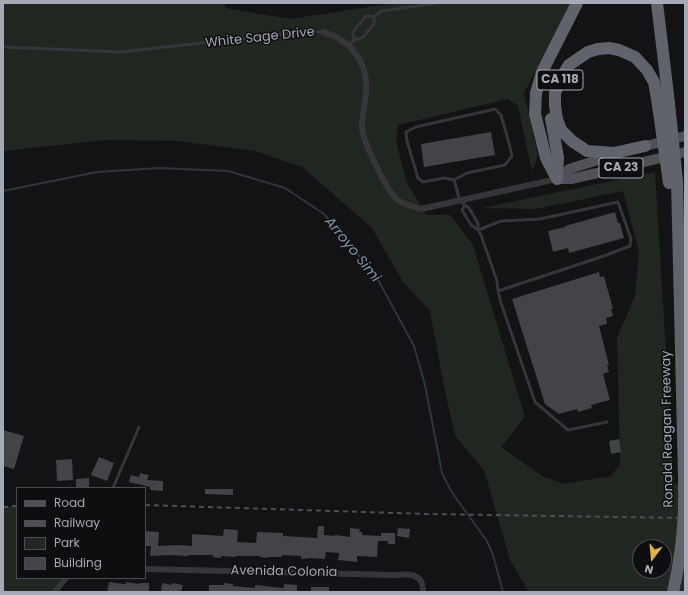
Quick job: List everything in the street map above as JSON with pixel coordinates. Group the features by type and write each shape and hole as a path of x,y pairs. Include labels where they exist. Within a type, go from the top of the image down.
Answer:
{"highway":[{"path":"557,179 546,158 535,114 536,94 542,72 577,3"},
{"path":"657,3 664,104"},
{"name":"CA 118","path":"645,146 614,153 587,150 572,141 561,130 557,119 555,93 560,78 569,65 588,52 609,48 619,50 634,57 647,70 664,104"},
{"path":"555,93 550,115 558,157 557,179"},
{"name":"Ronald Reagan Freeway","path":"664,104 673,182 679,265 684,477 682,538 674,592"}],"main road":[{"name":"CA 118","path":"645,146 685,136"},
{"path":"557,179 569,169 645,146"},
{"name":"CA 23","path":"557,179 571,179 685,152"}],"street":[{"name":"White Sage Drive","path":"322,32 339,38 349,45 361,61 367,86 362,126 363,138 389,190 398,200 420,209 462,203 557,179"},
{"name":"Avenida Colonia","path":"146,569 393,575 411,574 416,576 420,581 424,588 424,592"},
{"path":"55,592 65,579"}],"lane":[{"path":"354,40 353,32 366,16 374,16 382,11 438,3"},
{"path":"349,45 354,40 363,37 374,24 374,16"},
{"name":"White Sage Drive","path":"3,47 120,52 306,31 322,32"},
{"path":"495,108 501,114 512,156 505,165 466,173 454,180 444,178 423,182 418,178 407,141 406,132 416,127 495,108"},
{"path":"454,180 462,203 462,210 471,225 481,234 497,281 501,303 535,402 568,430 607,422"},
{"path":"478,230 501,221 540,219 618,202 631,239 630,246 498,291"},
{"path":"462,203 469,208 478,223 478,230"},
{"path":"113,487 139,427"}],"green space":[{"path":"3,3 225,3 226,8 290,19 394,3 570,3 524,93 538,156 532,171 518,106 508,99 398,125 396,140 406,181 426,215 450,215 473,245 525,417 501,447 542,476 563,484 611,476 620,464 617,338 635,296 639,252 623,191 536,209 482,208 655,172 674,483 685,484 685,592 529,592 510,560 484,470 455,436 430,311 403,282 372,228 302,167 255,151 178,141 107,140 3,151"},
{"path":"16,506 16,579 65,579 55,592 3,592 3,507"}],"building":[{"path":"491,132 495,155 424,167 421,144"},
{"path":"615,212 624,238 569,253 568,248 553,252 548,231"},
{"path":"599,272 600,277 604,276 613,309 611,309 613,316 606,318 607,324 599,326 609,365 607,365 609,372 603,374 610,400 591,405 592,408 578,412 577,409 559,414 545,404 512,299"},
{"path":"3,430 24,436 14,469 3,466"},
{"path":"619,439 621,452 611,454 609,441"},
{"path":"99,457 114,463 107,481 91,475"},
{"path":"72,459 73,480 57,481 56,460"},
{"path":"140,473 149,475 147,480 163,481 163,491 150,490 150,487 129,482 131,475 139,477"},
{"path":"89,478 89,487 76,487 76,479"},
{"path":"205,489 233,489 233,495 205,494"},
{"path":"318,526 324,526 324,535 350,537 350,528 360,529 359,532 362,532 362,535 381,536 381,533 395,533 395,544 388,544 388,541 378,541 377,557 357,556 357,562 338,560 339,553 326,552 325,559 301,559 301,556 282,555 282,557 267,558 260,556 221,556 221,558 213,557 213,555 150,556 151,546 146,546 146,531 159,532 158,546 192,546 192,534 223,536 224,529 238,530 237,542 256,543 257,532 283,533 283,536 317,538"},
{"path":"398,528 410,529 409,538 397,536"},
{"path":"109,582 124,584 126,584 126,582 139,584 149,583 149,592 107,592"},
{"path":"162,583 183,585 181,592 161,592"},
{"path":"224,583 233,584 233,586 255,588 255,585 283,588 283,592 209,592 209,585 224,585"},
{"path":"284,584 297,585 297,592 283,592"},
{"path":"311,587 329,587 329,592 311,592"}],"waterway":[{"name":"Arroyo Simi","path":"3,191 97,172 159,168 228,171 285,188 324,214 376,276 414,346 425,385 442,473 451,491 487,541 493,555 503,592"}],"railway":[{"path":"146,505 427,514 685,518"},
{"path":"3,507 16,506"}]}
